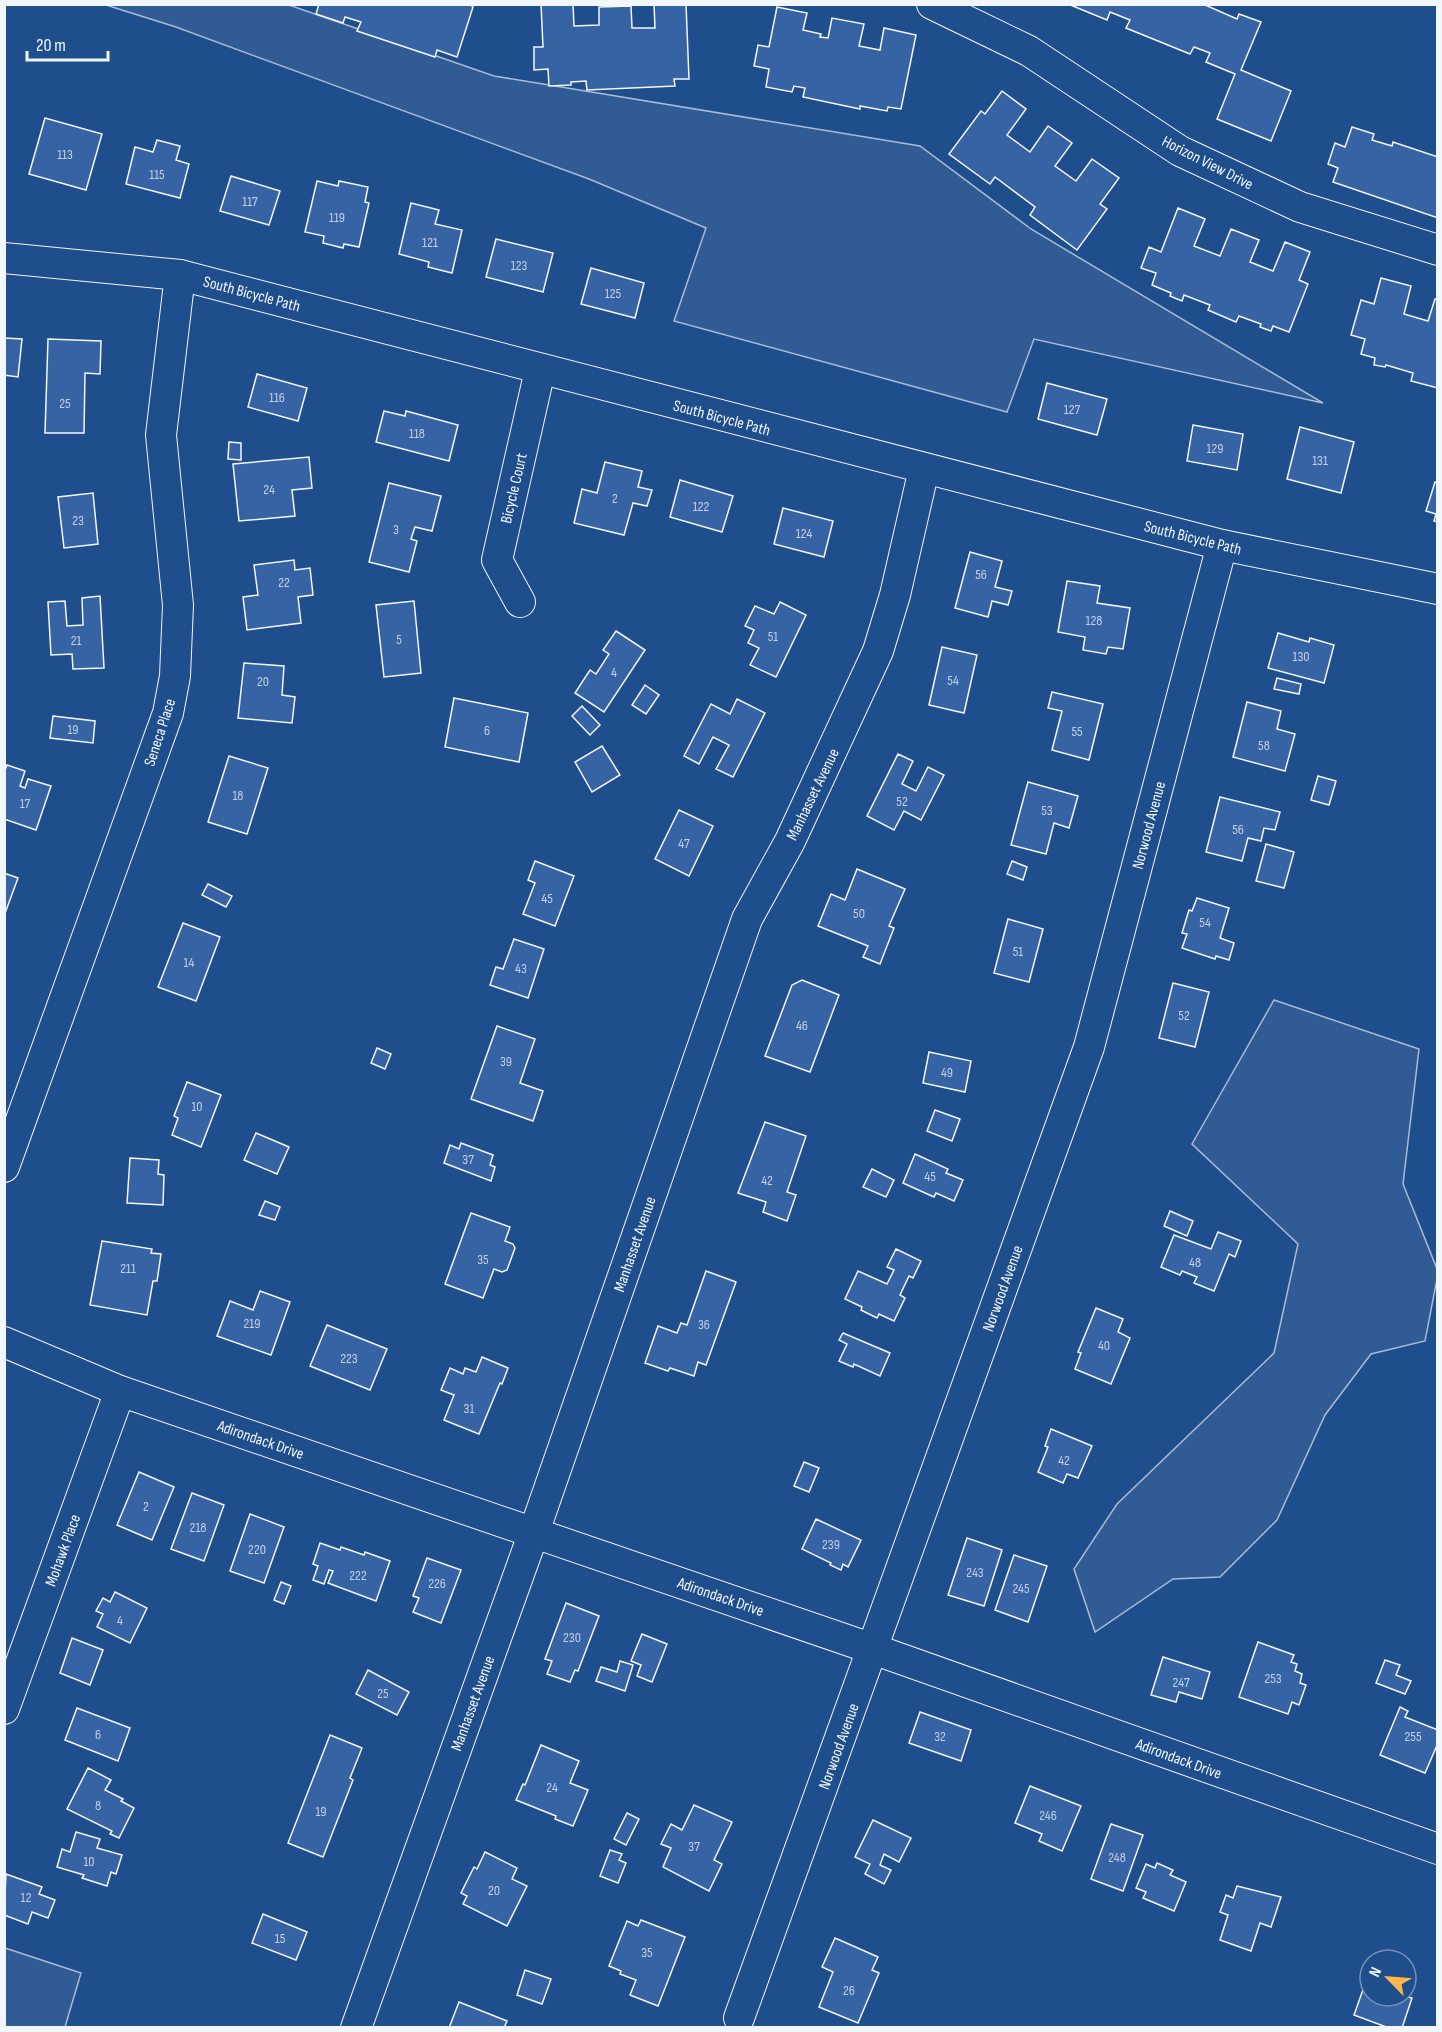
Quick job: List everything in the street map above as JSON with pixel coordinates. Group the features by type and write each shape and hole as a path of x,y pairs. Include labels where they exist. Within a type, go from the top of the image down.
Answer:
{"street":[{"name":"Horizon View Drive","path":"932,4 1029,51 1180,151 1300,207 1437,250"},
{"name":"South Bicycle Path","path":"4,258 180,275 1222,545 1437,589"},
{"name":"Seneca Place","path":"4,1167 168,713 175,676 178,605 162,435 180,275"},
{"name":"Bicycle Court","path":"520,602 497,560 540,369"},
{"name":"Manhasset Avenue","path":"356,2028 534,1532 747,919 790,841 878,651 895,595 924,469"},
{"name":"Norwood Avenue","path":"739,2018 1089,1047 1222,545"},
{"name":"Adirondack Drive","path":"4,1342 120,1390 873,1649 1437,1849"},
{"name":"Mohawk Place","path":"4,1709 120,1390"}],"shaded area":[{"path":"106,5 289,5 494,76 920,146 1031,229 1323,403 1034,339 1007,412 674,321 706,228 589,179 176,27"},
{"path":"1274,1000 1419,1049 1403,1184 1437,1269 1425,1341 1371,1354 1325,1415 1277,1520 1220,1577 1173,1579 1095,1632 1074,1569 1117,1504 1274,1353 1298,1244 1192,1144"},
{"path":"5,1948 81,1973 65,2027 5,2027"}],"building":[{"path":"319,4 469,4 473,7 457,57 437,50 435,57 357,31 361,22 345,17 343,23 316,14"},
{"path":"541,4 573,4 574,26 599,25 599,7 631,6 632,28 655,28 654,4 686,4 689,79 674,79 675,86 587,90 586,81 571,82 571,85 549,86 548,69 534,70 534,47 543,47"},
{"path":"1068,4 1203,4 1237,19 1239,14 1261,22 1241,70 1291,91 1271,141 1217,119 1235,74 1206,62 1210,53 1194,47 1190,54 1126,28 1130,20 1110,12 1107,20"},
{"path":"777,7 807,13 803,30 821,34 820,37 828,38 832,18 864,24 859,46 880,50 884,28 916,35 901,109 888,107 887,111 860,106 860,109 803,97 805,88 794,86 792,92 766,87 769,69 754,66 758,45 769,47"},
{"path":"1002,91 1026,109 1007,135 1030,152 1048,126 1072,143 1055,166 1076,181 1092,159 1119,178 1100,204 1107,209 1077,250 1030,215 1035,207 995,177 990,184 949,154 981,111 985,114"},
{"path":"45,118 102,134 86,190 29,174"},
{"path":"1352,127 1374,134 1372,140 1392,146 1393,142 1438,157 1438,218 1333,182 1338,168 1328,164 1335,143 1345,147"},
{"path":"157,140 180,146 176,160 189,164 180,198 126,184 135,147 153,152"},
{"path":"231,176 280,191 269,225 220,211"},
{"path":"317,181 338,186 339,181 368,187 365,202 369,203 359,247 344,244 343,248 323,243 324,236 305,232"},
{"path":"411,203 439,210 435,224 462,230 452,273 428,267 429,262 399,254"},
{"path":"1178,208 1205,219 1194,246 1220,256 1231,229 1259,240 1250,262 1273,271 1285,242 1310,252 1299,280 1308,284 1289,332 1273,326 1271,331 1260,327 1261,324 1239,316 1236,322 1208,310 1210,305 1184,295 1182,301 1170,296 1171,293 1152,285 1156,273 1141,268 1149,247 1161,252"},
{"path":"496,239 553,253 543,292 486,277"},
{"path":"591,268 644,283 635,318 581,304"},
{"path":"1381,278 1411,286 1404,314 1428,321 1435,299 1438,299 1438,388 1411,381 1413,373 1386,365 1385,367 1374,365 1375,358 1361,354 1365,339 1351,335 1361,300 1374,304"},
{"path":"4,338 22,339 18,377 4,375"},
{"path":"48,339 101,341 100,374 85,373 84,433 45,433"},
{"path":"257,374 307,388 298,421 248,407"},
{"path":"1047,383 1107,399 1097,435 1038,419"},
{"path":"384,411 405,416 406,411 458,425 449,461 376,442"},
{"path":"1193,425 1243,434 1237,470 1187,461"},
{"path":"1300,427 1354,442 1341,493 1287,479"},
{"path":"229,442 241,443 241,460 228,459"},
{"path":"309,457 312,488 292,490 295,516 239,521 233,464"},
{"path":"605,462 642,471 638,487 652,490 647,506 633,503 624,535 574,523 582,489 597,493"},
{"path":"680,480 733,496 722,532 670,517"},
{"path":"1435,482 1438,483 1438,522 1434,521 1436,514 1426,511"},
{"path":"389,483 441,496 432,531 415,527 411,539 417,541 409,572 369,562"},
{"path":"93,493 98,544 64,548 58,497"},
{"path":"783,508 833,521 824,557 774,544"},
{"path":"970,552 1002,561 995,587 1012,591 1008,605 992,601 988,617 955,608"},
{"path":"294,560 295,570 310,568 313,595 298,597 301,623 247,630 243,597 258,595 254,565"},
{"path":"1067,581 1100,586 1097,603 1130,608 1123,649 1108,647 1106,654 1083,650 1085,637 1058,632"},
{"path":"100,596 104,668 73,669 72,654 51,655 48,602 65,601 67,626 83,625 82,598"},
{"path":"414,601 421,673 384,677 376,605"},
{"path":"780,602 806,615 776,677 750,665 759,648 748,643 754,630 745,626 755,606 774,614"},
{"path":"616,631 645,650 604,712 575,693 590,670 596,674 609,654 603,650"},
{"path":"1278,633 1309,642 1310,638 1334,645 1324,683 1268,668"},
{"path":"942,647 977,655 964,713 929,705"},
{"path":"244,663 284,666 282,695 295,697 292,723 238,718"},
{"path":"1277,678 1301,684 1299,694 1274,689"},
{"path":"645,685 659,695 646,714 632,705"},
{"path":"1052,692 1103,704 1089,760 1052,750 1062,711 1048,708"},
{"path":"454,698 528,713 519,762 445,747"},
{"path":"737,699 765,713 733,777 716,769 729,745 713,737 699,764 684,756 711,704 730,714"},
{"path":"1247,702 1281,711 1277,729 1295,734 1285,771 1233,757"},
{"path":"582,706 600,725 590,735 572,716"},
{"path":"53,716 95,721 93,743 50,738"},
{"path":"602,746 620,775 592,792 575,762"},
{"path":"898,754 913,761 902,784 916,791 928,767 944,775 921,820 904,811 894,830 867,816"},
{"path":"229,756 268,768 247,834 208,822"},
{"path":"7,765 25,771 20,786 25,788 28,779 51,786 36,830 4,819 4,773"},
{"path":"1318,776 1336,781 1329,805 1311,800"},
{"path":"1028,782 1078,796 1069,828 1054,823 1046,854 1011,845"},
{"path":"1220,797 1280,812 1275,830 1264,828 1261,841 1248,838 1242,861 1206,852"},
{"path":"679,810 713,826 689,876 655,859"},
{"path":"1266,844 1294,852 1284,888 1256,881"},
{"path":"535,861 574,876 555,926 523,914 535,883 528,880"},
{"path":"1012,861 1027,867 1023,880 1007,874"},
{"path":"857,869 905,889 889,926 894,928 880,964 863,957 868,946 818,926 831,894 845,900"},
{"path":"4,873 18,878 4,916"},
{"path":"208,884 232,896 226,907 202,895"},
{"path":"1197,898 1229,908 1220,938 1234,943 1229,960 1216,956 1215,959 1182,948 1187,934 1182,933 1189,910 1192,911"},
{"path":"1008,919 1043,929 1029,982 994,973"},
{"path":"183,923 220,937 196,1001 158,987"},
{"path":"514,939 544,949 528,998 490,985 496,967 503,969"},
{"path":"802,980 839,995 810,1072 765,1056 792,985"},
{"path":"1173,983 1209,992 1195,1047 1159,1038"},
{"path":"497,1026 535,1039 520,1083 543,1091 533,1121 471,1099"},
{"path":"377,1048 391,1054 385,1069 371,1063"},
{"path":"929,1052 971,1061 965,1092 923,1083"},
{"path":"187,1082 221,1095 201,1147 172,1135 178,1118 174,1116"},
{"path":"935,1110 960,1119 952,1141 927,1131"},
{"path":"765,1122 806,1136 787,1192 796,1195 787,1221 763,1212 766,1202 738,1193"},
{"path":"256,1133 289,1147 277,1174 244,1160"},
{"path":"461,1143 493,1155 490,1165 495,1167 491,1181 444,1163 450,1145 459,1149"},
{"path":"915,1154 948,1169 946,1173 963,1180 954,1201 936,1193 934,1197 903,1183"},
{"path":"130,1158 159,1160 158,1174 164,1175 163,1205 127,1203"},
{"path":"872,1169 894,1180 886,1197 863,1187"},
{"path":"265,1201 280,1207 275,1220 259,1215"},
{"path":"1170,1211 1193,1221 1187,1236 1164,1226"},
{"path":"471,1213 510,1227 505,1241 513,1244 515,1248 507,1270 502,1272 494,1269 483,1298 445,1284"},
{"path":"1218,1232 1241,1241 1235,1257 1229,1254 1214,1291 1194,1283 1197,1277 1182,1271 1180,1275 1161,1267 1174,1235 1211,1249"},
{"path":"102,1241 152,1249 151,1253 161,1254 157,1281 153,1281 147,1315 90,1305"},
{"path":"896,1249 921,1261 913,1278 909,1276 900,1295 905,1298 894,1321 879,1314 877,1318 861,1310 862,1307 845,1299 858,1271 887,1284 894,1270 887,1267"},
{"path":"706,1271 736,1282 706,1365 698,1362 694,1376 670,1368 668,1371 645,1363 658,1326 677,1333 681,1323 687,1325"},
{"path":"260,1291 290,1302 271,1355 217,1336 230,1301 253,1310"},
{"path":"1096,1308 1123,1319 1118,1332 1130,1338 1111,1384 1075,1369 1081,1353 1078,1352"},
{"path":"327,1325 387,1349 370,1390 310,1366"},
{"path":"843,1333 890,1353 880,1376 854,1364 853,1367 839,1361 847,1344 839,1340"},
{"path":"482,1357 508,1368 479,1434 444,1420 454,1395 441,1390 450,1368 463,1374 465,1368 476,1372"},
{"path":"1051,1429 1092,1446 1078,1478 1067,1474 1063,1483 1038,1472 1048,1447 1045,1446"},
{"path":"804,1462 819,1468 809,1492 794,1486"},
{"path":"139,1472 174,1487 152,1540 117,1525"},
{"path":"192,1493 224,1505 204,1561 171,1549"},
{"path":"250,1514 284,1527 264,1583 230,1571"},
{"path":"816,1519 861,1540 848,1567 843,1564 841,1570 802,1549"},
{"path":"967,1538 1002,1550 984,1606 948,1595"},
{"path":"320,1543 364,1555 365,1552 390,1561 376,1601 328,1583 333,1571 329,1570 324,1584 313,1580 318,1566 313,1564"},
{"path":"1014,1555 1047,1566 1028,1622 995,1610"},
{"path":"427,1558 461,1570 441,1623 413,1612 419,1598 413,1596"},
{"path":"281,1582 291,1586 284,1604 274,1600"},
{"path":"115,1592 147,1608 130,1643 97,1627 103,1614 96,1611 103,1598 110,1602"},
{"path":"566,1603 599,1616 578,1671 575,1670 570,1682 547,1674 552,1661 545,1659"},
{"path":"642,1634 667,1644 652,1682 637,1676 641,1665 631,1661"},
{"path":"72,1638 103,1650 90,1685 60,1673"},
{"path":"1258,1642 1294,1655 1291,1662 1297,1664 1295,1671 1302,1674 1300,1683 1306,1685 1299,1705 1292,1702 1288,1714 1239,1697"},
{"path":"1163,1657 1210,1672 1202,1699 1179,1692 1176,1702 1151,1695"},
{"path":"1385,1660 1400,1665 1396,1675 1411,1681 1405,1694 1376,1683"},
{"path":"620,1661 633,1665 625,1691 596,1681 601,1667 617,1672"},
{"path":"368,1670 409,1692 397,1715 356,1694"},
{"path":"1400,1707 1408,1711 1405,1717 1438,1730 1438,1743 1425,1773 1380,1755"},
{"path":"77,1708 130,1728 118,1761 65,1740"},
{"path":"920,1712 971,1730 961,1761 909,1743"},
{"path":"330,1735 362,1748 350,1778 353,1780 323,1857 288,1843"},
{"path":"541,1745 579,1761 570,1783 588,1790 573,1826 555,1819 556,1816 516,1800 523,1784 525,1785"},
{"path":"88,1768 111,1780 105,1790 123,1799 121,1801 134,1808 119,1838 110,1834 112,1831 67,1809"},
{"path":"1030,1786 1081,1806 1062,1851 1039,1841 1042,1834 1015,1823"},
{"path":"694,1805 732,1822 714,1860 722,1864 709,1891 663,1867 671,1848 661,1844 671,1824 682,1830"},
{"path":"627,1813 639,1819 626,1845 614,1839"},
{"path":"873,1820 911,1838 899,1862 884,1854 880,1865 891,1870 884,1884 865,1874 870,1864 855,1857"},
{"path":"1111,1824 1143,1835 1123,1891 1091,1879"},
{"path":"76,1832 100,1839 97,1848 122,1855 116,1874 111,1872 107,1886 82,1878 84,1875 57,1867 62,1849 70,1852"},
{"path":"610,1850 622,1854 619,1860 626,1863 618,1883 600,1876"},
{"path":"485,1852 517,1868 512,1879 527,1886 507,1926 463,1904 467,1896 461,1893 474,1867 477,1869"},
{"path":"1157,1863 1173,1870 1170,1875 1186,1882 1174,1911 1143,1898 1146,1892 1136,1888 1146,1864 1155,1868"},
{"path":"6,1874 42,1887 39,1894 55,1900 48,1918 32,1912 28,1924 4,1915"},
{"path":"1237,1886 1281,1897 1271,1927 1260,1923 1251,1951 1220,1940 1228,1915 1220,1912 1226,1895 1233,1898"},
{"path":"263,1914 307,1932 296,1960 252,1943"},
{"path":"641,1920 685,1937 658,2006 630,1995 636,1980 620,1974 621,1971 609,1966 627,1921 638,1926"},
{"path":"835,1938 878,1957 872,1970 879,1973 858,2023 819,2007 833,1972 822,1967"},
{"path":"525,1970 551,1979 542,2004 517,1995"},
{"path":"459,2002 507,2021 504,2028 449,2028"},
{"path":"1358,2004 1358,2008 1409,2008 1402,2028 1389,2028 1354,2015"}]}
